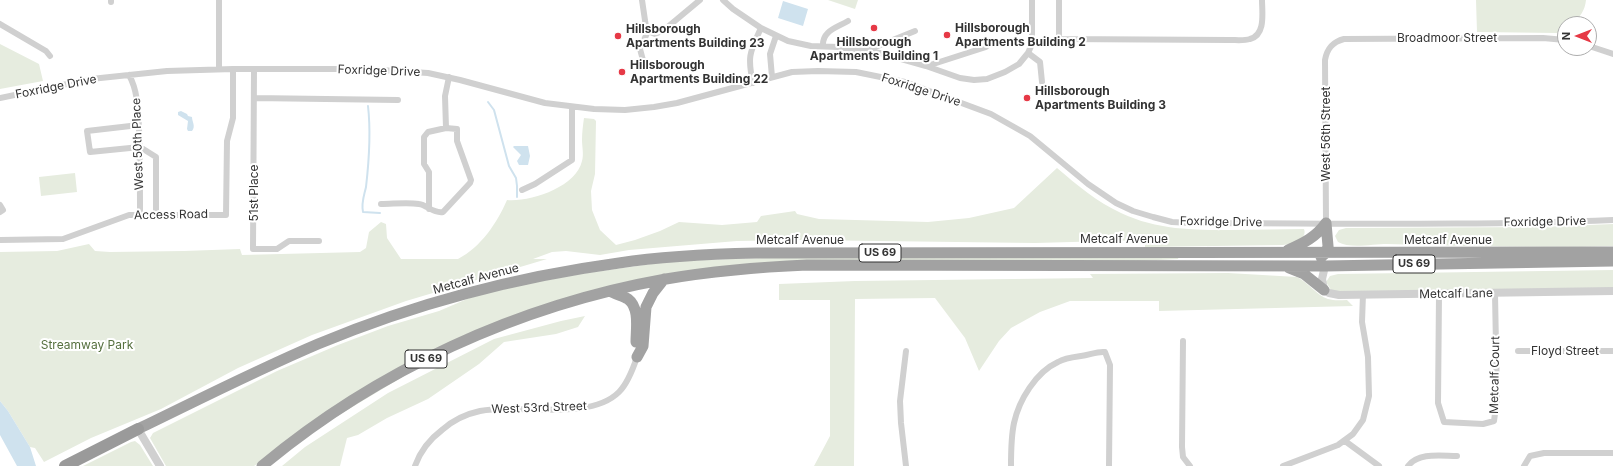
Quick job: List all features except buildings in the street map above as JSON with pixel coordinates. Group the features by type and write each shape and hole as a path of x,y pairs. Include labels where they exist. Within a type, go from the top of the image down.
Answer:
{"highway":[{"path":"1215,266 1264,259 1315,258 1322,256 1327,252 1326,223"},
{"path":"1281,252 1309,241 1326,223"},
{"name":"Metcalf Avenue","path":"138,429 310,348 390,317 445,299 514,281 589,267 664,258 756,253 1613,252"},
{"path":"1325,266 1341,259 1385,259 1429,253"},
{"name":"Metcalf Avenue","path":"262,466 303,434 350,402 426,359 469,339 530,315 610,291 664,279 731,270 807,265 1325,266 1613,261"},
{"path":"1283,265 1304,274 1324,290"},
{"path":"637,357 643,346 646,307 653,293 664,279"},
{"path":"610,291 628,300 635,310 637,357"},
{"name":"US 69","path":"65,466 138,429"}],"street":[{"path":"219,0 219,69"},
{"path":"642,0 646,27 648,31 654,34 664,30 700,0"},
{"name":"Foxridge Drive","path":"723,0 733,9 761,28 776,36 794,42 811,46 866,50 926,66 960,78 980,80 996,76 1012,69 1022,61 1028,53"},
{"path":"1032,0 1032,44 1028,53 1040,62 1042,82"},
{"path":"1059,0 1059,39 1248,40 1254,38 1260,32 1262,0"},
{"path":"823,46 822,40 826,34 848,21"},
{"path":"0,24 46,51 50,56"},
{"path":"753,83 750,55 761,28"},
{"path":"648,31 640,48 644,64 647,67 662,67"},
{"path":"866,50 915,31"},
{"path":"772,77 770,54 776,36"},
{"name":"Broadmoor Street","path":"1331,46 1344,39 1557,39"},
{"name":"West 56th Street","path":"1326,223 1325,60 1327,52 1331,46"},
{"path":"926,66 986,47"},
{"path":"1597,49 1613,54"},
{"name":"Foxridge Drive","path":"0,98 76,82 172,70 233,68 384,70 421,72 449,77 533,100 572,107 603,110 654,107 677,103 772,77 796,72 833,71 866,73 905,82 992,114 1016,127 1042,145 1104,196 1124,207 1172,222 1534,223 1613,220"},
{"name":"Access Road","path":"0,240 63,239 122,217 140,215 226,215 226,141 233,118 233,68"},
{"name":"51st Place","path":"254,69 253,249 277,249 289,241 320,241"},
{"name":"West 50th Place","path":"129,75 136,89 139,124 140,215"},
{"path":"446,128 445,96 449,77"},
{"path":"254,98 398,100"},
{"path":"522,190 535,184 572,160 572,107"},
{"path":"139,124 87,131 90,152 140,147 156,157 156,215"},
{"path":"381,204 420,204 429,209 440,213 443,212 470,183 457,142 457,129 446,128 428,132 424,137 424,164 429,172 429,209"},
{"path":"0,206 3,210 0,212"},
{"path":"1324,290 1322,279 1325,266"},
{"name":"Metcalf Lane","path":"1324,290 1329,293 1339,295 1439,295 1613,291"},
{"path":"1284,466 1319,453 1345,441 1353,434 1363,420 1369,396 1368,357 1362,322 1363,294"},
{"name":"Metcalf Court","path":"1439,295 1438,403 1441,416 1444,422 1483,424 1494,421 1497,399 1495,294"},
{"path":"1183,341 1182,447 1183,457 1190,466"},
{"path":"1011,466 1014,422 1020,405 1037,379 1058,361 1098,351 1105,352 1110,365 1109,466"},
{"name":"Floyd Street","path":"1518,352 1613,351"},
{"path":"906,352 900,401 906,466"},
{"name":"West 53rd Street","path":"415,466 421,454 436,434 457,419 478,411 580,408 593,406 602,402 619,392 632,372 637,357"},
{"path":"138,429 160,466"},
{"path":"1345,441 1379,466"},
{"path":"1524,466 1530,456 1544,453 1613,453"},
{"path":"1408,466 1411,462 1418,458 1458,456"}],"green space":[{"path":"828,0 858,0 855,9"},
{"path":"1476,0 1586,0 1580,16 1557,16 1557,33 1477,32"},
{"path":"0,44 39,64 43,81 0,89"},
{"name":"Streamway Park","path":"584,118 594,119 596,121 595,174 591,191 592,210 600,230 616,245 660,231 679,222 722,225 757,222 761,216 795,211 797,214 819,219 928,222 969,218 1014,208 1057,168 1104,204 1121,213 1148,223 1175,228 1203,230 1304,229 1305,233 1304,236 1298,241 1283,245 1145,247 1145,240 1035,243 801,240 737,241 629,250 600,255 566,251 552,252 533,259 547,259 406,301 312,335 238,368 161,409 91,438 44,462 35,448 30,447 8,411 0,401 0,252 57,251 89,244 95,251 110,252 240,249 242,255 360,252 366,248 369,232 381,222 386,224 387,238 401,259 458,259 474,248 487,234 507,200 517,200 540,195 562,185 571,178 578,170 583,159 582,137"},
{"path":"75,173 77,192 41,196 39,177"},
{"path":"1613,224 1613,246 1528,247 1387,244 1355,246 1338,242 1335,236 1339,230 1346,228 1542,227"},
{"path":"1179,256 1178,259 1137,261 723,267 489,325 254,466 166,466 150,438 153,433 277,371 338,345 388,326 439,311 474,296 580,274 673,261 763,258"},
{"path":"1613,270 1613,288 1340,293 1331,290 1326,282 1330,276 1338,274"},
{"path":"1228,273 1297,277 1324,297 1333,300 1347,300 1353,306 1159,311 1159,301 1070,301 1040,312 1011,328 999,341 979,371 965,338 935,298 855,299 854,466 814,466 830,436 830,300 779,300 779,284 855,281 1093,278 1090,274"},
{"path":"585,316 578,327 556,334 504,342 479,364 428,399 387,418 358,435 347,438 340,466 282,466 305,447 388,393 494,339"},
{"path":"135,441 140,445 153,466 83,466 131,442"}],"water":[{"path":"783,1 808,9 803,26 778,18"},
{"path":"181,111 192,117 194,126 192,131 188,131 187,129 188,121 178,115 178,112"},
{"path":"528,146 530,156 528,165 519,165 517,161 521,155 513,147"},
{"path":"0,401 8,411 30,447 36,466 17,466 0,435"}],"waterway":[{"path":"488,102 494,110 509,166 516,178 517,197"},
{"path":"368,106 369,157 362,209 363,212 380,213"}],"place":[{"name":"Hillsborough Apartments Building 1","path":"874,28"},
{"name":"Hillsborough Apartments Building 2","path":"947,35"},
{"name":"Hillsborough Apartments Building 23","path":"618,36"},
{"name":"Hillsborough Apartments Building 22","path":"622,72"},
{"name":"Hillsborough Apartments Building 3","path":"1027,98"}]}
